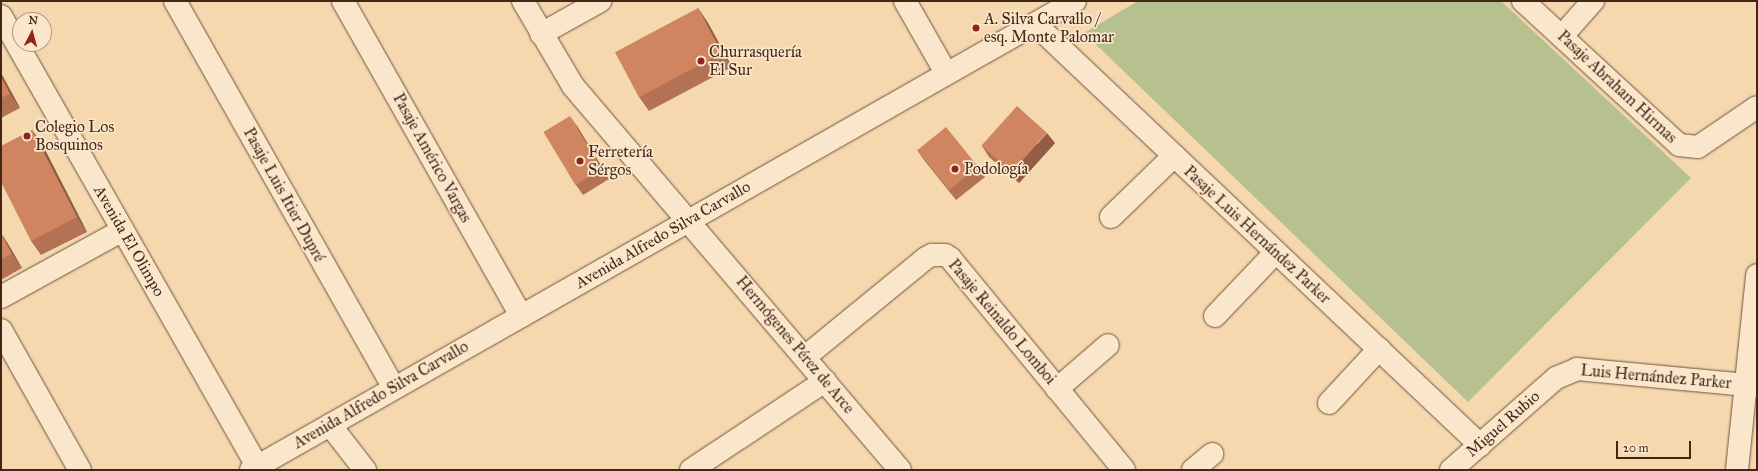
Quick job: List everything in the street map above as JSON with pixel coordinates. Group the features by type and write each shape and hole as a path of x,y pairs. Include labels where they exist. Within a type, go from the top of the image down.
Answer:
{"street":[{"name":"Pasaje Luis Itier Dupré","path":"175,1 394,388"},
{"name":"Pasaje Américo Vargas","path":"342,1 520,316"},
{"name":"Hermógenes Pérez de Arce","path":"523,1 541,34 573,86 690,220 900,470"},
{"path":"541,34 600,1"},
{"path":"905,1 946,74"},
{"name":"Avenida Alfredo Silva Carvallo","path":"254,468 1075,1"},
{"name":"Pasaje Abraham Hirmas","path":"1524,1 1679,145 1685,147 1698,147 1705,144 1757,107"},
{"path":"1562,36 1593,1"},
{"name":"Avenida El Olimpo","path":"1,16 123,230 254,468"},
{"name":"Pasaje Luis Hernández Parker","path":"1035,24 1480,445"},
{"path":"1112,217 1174,156"},
{"path":"1,297 123,230"},
{"path":"1215,316 1276,252"},
{"name":"Pasaje Reinaldo Lomboi","path":"805,357 926,258 939,254 950,258 1124,470"},
{"path":"1737,470 1751,385 1757,275"},
{"path":"1,330 80,470"},
{"path":"1058,389 1108,345"},
{"path":"1329,403 1379,350"},
{"name":"Luis Hernández Parker","path":"1556,378 1576,369 1592,369 1751,385"},
{"name":"Miguel Rubio","path":"1451,470 1556,378"},
{"path":"691,470 825,381"},
{"path":"330,425 365,470"},
{"path":"1194,470 1212,454"}],"green space":[{"path":"1138,1 1501,1 1691,178 1468,402 1084,33"}],"building":[{"path":"698,8 722,53 639,97 615,52"},
{"path":"1,77 10,94 1,98"},
{"path":"1017,106 1047,133 1011,172 982,145"},
{"name":"Ferretería Sérgos","path":"570,116 602,169 575,185 543,132"},
{"name":"Podología","path":"946,127 978,167 949,190 917,150"},
{"path":"32,130 77,217 31,241 1,182 1,146"},
{"path":"1,234 12,254 1,260"}],"place":[{"name":"A. Silva Carvallo / esq. Monte Palomar","path":"976,28"},
{"name":"Churrasquería El Sur","path":"701,61"},
{"name":"Colegio Los Bosquinos","path":"27,136"},
{"name":"Ferretería Sérgos","path":"580,161"},
{"name":"Podología","path":"955,169"}]}
